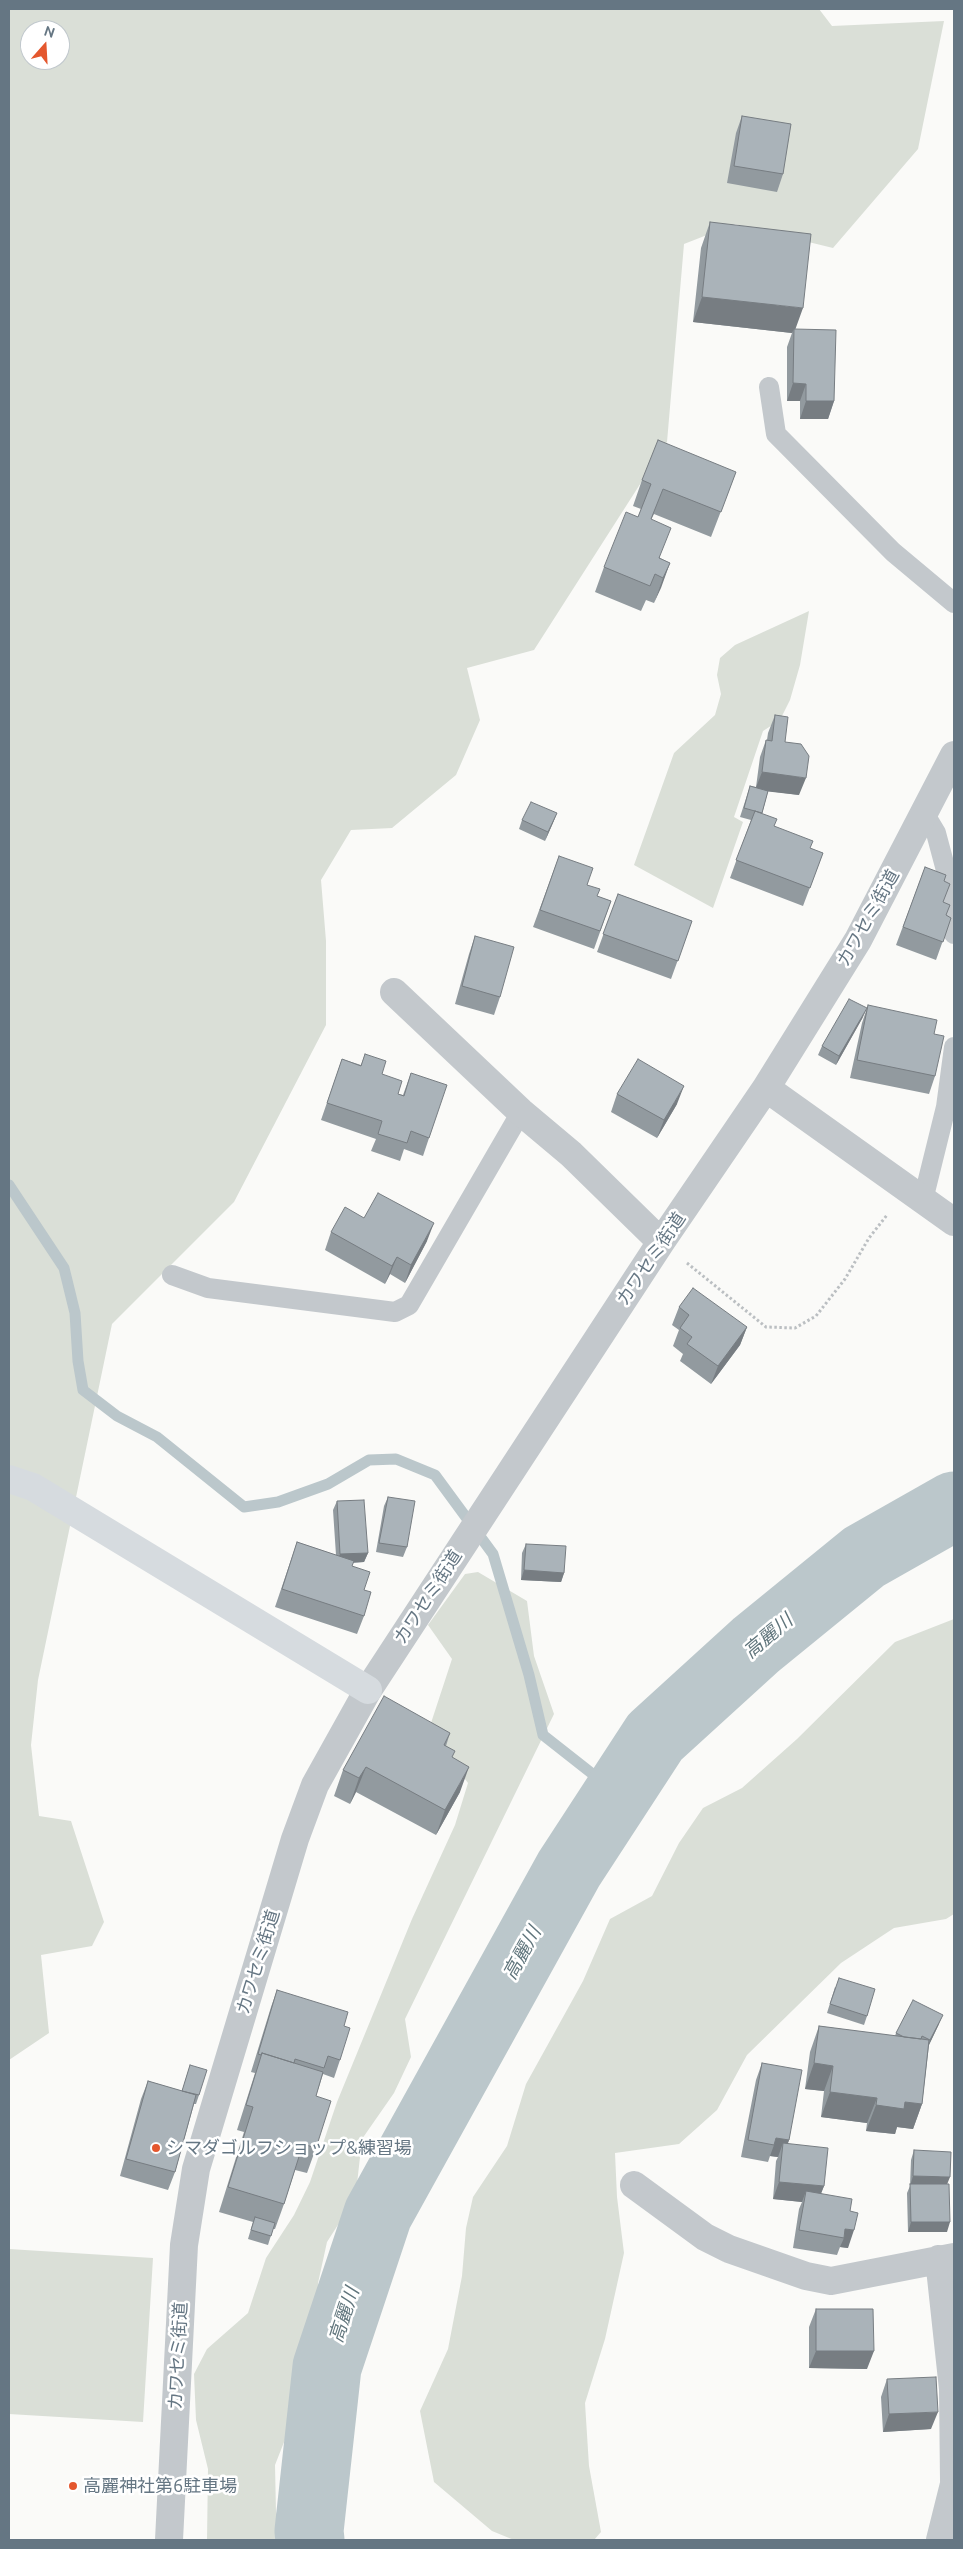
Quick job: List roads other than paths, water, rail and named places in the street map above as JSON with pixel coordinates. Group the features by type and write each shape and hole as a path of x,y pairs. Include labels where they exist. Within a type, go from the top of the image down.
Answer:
{"street":[{"name":"カワセミ街道","path":"169,2540 184,2245 196,2170 295,1839 315,1785 368,1690 662,1242 766,1088 858,940 954,755"},
{"path":"394,992 521,1112 571,1154 662,1242"},
{"path":"766,1088 954,1222"},
{"path":"9,1478 33,1487 368,1690"},
{"path":"634,2185 705,2237 729,2249 806,2276 831,2281 947,2258 954,2482 940,2540"}],"lane":[{"path":"769,387 776,434 893,552 954,603"},
{"path":"924,813 936,833 948,878 954,934"},
{"path":"923,1200 946,1107 954,1047"},
{"path":"172,1275 208,1288 395,1312 409,1305 521,1112"}],"waterway":[{"path":"9,1185 64,1268 75,1313 78,1361 83,1390 117,1416 157,1437 244,1507 278,1502 328,1484 369,1460 396,1459 435,1475 493,1554 529,1675 543,1735 618,1794"},
{"name":"高麗川","path":"310,2540 309,2531 327,2367 378,2214 569,1869 655,1737 756,1645 864,1557 954,1506"}],"place":[{"name":"シマダゴルフショップ&練習場","path":"156,2148"},
{"name":"高麗神社第6駐車場","path":"73,2486"}]}
